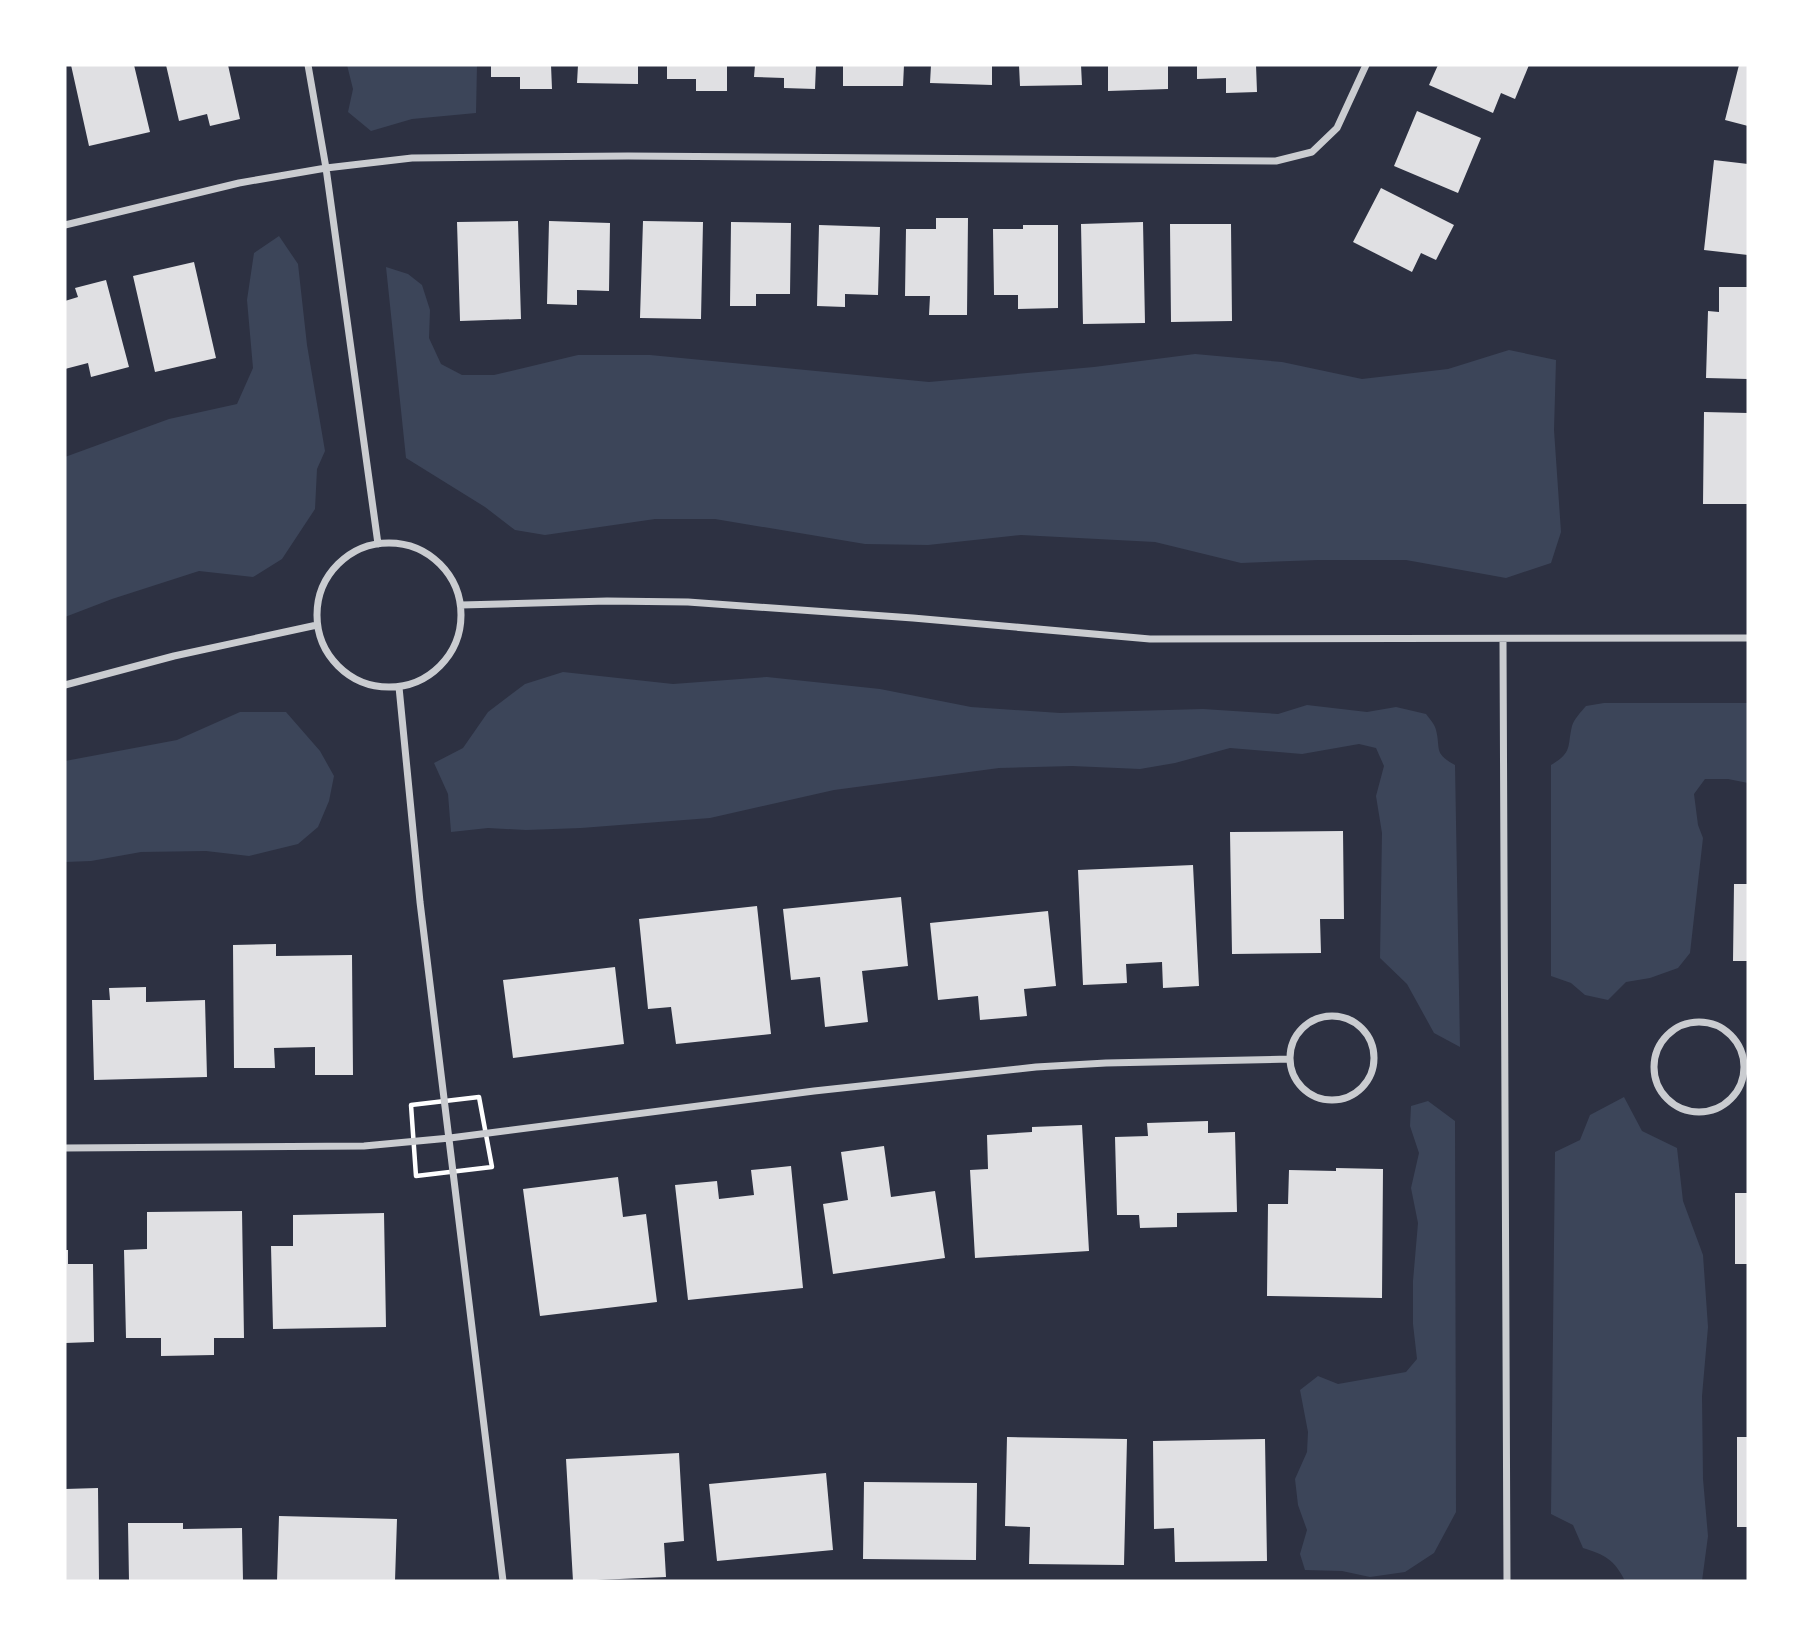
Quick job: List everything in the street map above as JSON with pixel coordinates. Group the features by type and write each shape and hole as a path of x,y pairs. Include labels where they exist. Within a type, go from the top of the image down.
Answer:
{"street":[{"path":"308,65 326,167 378,544"},
{"path":"65,225 239,183 326,167 412,158 508,156 1276,160 1312,152 1337,128 1366,65"},
{"path":"378,544 403,545 424,552 441,566 454,584 461,605 461,628 453,649 439,667 420,680 399,687 380,687 362,682 345,672 332,659 322,643 317,625 318,602 325,581 339,563 358,550 378,544"},
{"path":"461,605 688,602 1150,639 1748,638"},
{"path":"65,685 174,656 317,625"},
{"path":"1503,639 1507,1581"},
{"path":"399,687 420,902 503,1581"},
{"path":"1331,1016 1345,1017 1366,1032 1374,1057 1372,1072 1365,1084 1354,1094 1340,1100 1325,1100 1311,1095 1300,1086 1292,1073 1290,1059 1291,1046 1306,1024 1331,1016"},
{"path":"1698,1022 1713,1024 1727,1031 1744,1056 1746,1071 1733,1098 1722,1107 1708,1112 1693,1112 1679,1108 1667,1100 1658,1087 1654,1059 1660,1045 1670,1033 1683,1025 1698,1022"},
{"path":"65,1147 364,1146 1036,1067 1290,1059"}],"shaded area":[{"path":"347,65 477,65 476,113 412,119 371,131 348,112 353,89"},
{"path":"279,236 298,264 307,345 325,451 317,469 315,509 282,559 253,577 199,571 65,617 65,457 169,419 237,404 253,368 247,300 254,253"},
{"path":"386,267 408,274 422,285 430,310 429,338 441,364 462,375 494,375 578,355 650,355 929,382 1094,367 1195,354 1282,362 1362,379 1448,369 1509,350 1556,360 1554,430 1561,532 1551,563 1506,578 1406,560 1241,563 1155,542 1021,535 928,545 865,544 715,519 655,519 545,535 515,530 485,507 406,458"},
{"path":"563,672 673,684 767,677 880,689 971,707 1060,713 1203,709 1278,714 1307,705 1367,712 1396,707 1426,714 1435,728 1441,754 1455,765 1460,1047 1434,1033 1407,984 1380,958 1382,833 1376,796 1384,766 1376,748 1359,744 1302,754 1230,748 1175,763 1140,769 1072,766 999,768 834,790 710,818 581,828 488,828 451,832 448,794 434,763 463,748 488,712 525,684"},
{"path":"1604,703 1748,703 1748,783 1728,779 1705,779 1694,794 1698,825 1703,838 1690,953 1678,968 1650,978 1626,982 1608,1000 1585,995 1571,983 1551,976 1551,765 1566,752 1573,723 1586,706"},
{"path":"240,712 286,712 320,751 334,776 329,801 318,827 298,844 249,856 206,851 141,852 91,861 65,862 65,761 177,740"},
{"path":"1624,1097 1642,1131 1677,1148 1683,1201 1703,1255 1708,1327 1702,1396 1703,1479 1708,1536 1702,1581 1625,1581 1608,1559 1583,1548 1573,1525 1551,1514 1555,1152 1580,1140 1590,1115"},
{"path":"1428,1101 1455,1121 1456,1512 1434,1553 1405,1572 1370,1577 1342,1571 1305,1570 1300,1554 1307,1530 1298,1505 1295,1479 1307,1452 1308,1432 1300,1390 1318,1376 1338,1384 1406,1372 1417,1359 1413,1324 1413,1281 1418,1223 1411,1188 1419,1153 1410,1126 1411,1106"}],"building":[{"path":"71,65 134,65 150,132 89,146"},
{"path":"166,65 228,65 240,119 210,126 207,114 179,121"},
{"path":"491,65 551,65 552,89 520,89 520,77 491,77"},
{"path":"578,65 638,65 638,84 577,83"},
{"path":"667,65 727,65 727,91 696,91 696,79 667,79"},
{"path":"755,65 816,65 815,89 784,88 784,78 754,77"},
{"path":"843,65 904,65 903,86 843,86"},
{"path":"931,65 992,65 992,85 930,83"},
{"path":"1019,65 1081,65 1082,85 1020,86"},
{"path":"1108,65 1168,65 1168,89 1108,91"},
{"path":"1197,65 1256,65 1257,92 1226,93 1226,78 1197,79"},
{"path":"1438,65 1529,65 1515,99 1501,93 1493,113 1429,85"},
{"path":"1739,65 1748,65 1748,126 1725,120"},
{"path":"1417,111 1481,138 1458,193 1394,166"},
{"path":"1714,160 1748,164 1748,255 1704,250"},
{"path":"1381,188 1454,225 1436,260 1421,253 1412,272 1353,242"},
{"path":"936,218 968,218 967,315 929,315 930,296 905,296 906,229 936,229"},
{"path":"518,221 521,319 460,321 457,222"},
{"path":"549,221 610,223 609,291 577,290 577,305 547,304"},
{"path":"643,221 703,222 701,319 640,318"},
{"path":"731,222 791,223 790,294 756,294 756,306 730,306"},
{"path":"1143,222 1145,323 1083,324 1081,224"},
{"path":"1170,224 1231,224 1232,321 1171,322"},
{"path":"819,225 880,227 878,295 845,294 845,307 817,306"},
{"path":"1023,225 1058,225 1058,308 1018,309 1018,295 994,295 993,229 1023,229"},
{"path":"194,262 216,358 155,372 133,276"},
{"path":"106,280 129,367 91,377 88,363 65,369 65,301 78,297 75,288"},
{"path":"1719,287 1748,287 1748,379 1706,378 1708,311 1719,312"},
{"path":"1704,412 1748,413 1748,504 1703,504"},
{"path":"1343,831 1344,919 1320,919 1321,953 1232,954 1230,832"},
{"path":"1193,865 1199,986 1163,988 1162,962 1126,964 1127,983 1083,985 1078,870"},
{"path":"1734,884 1748,884 1748,961 1733,961"},
{"path":"901,897 908,966 862,971 868,1022 825,1027 820,977 791,980 783,909"},
{"path":"757,906 771,1034 676,1044 671,1007 648,1009 639,919"},
{"path":"1048,911 1056,986 1024,989 1027,1016 980,1020 978,996 938,1000 930,923"},
{"path":"276,944 276,956 352,955 353,1075 315,1075 315,1047 274,1048 275,1068 234,1068 233,945"},
{"path":"615,967 624,1044 513,1058 503,980"},
{"path":"146,987 146,1002 205,1000 207,1077 94,1080 92,1000 110,1000 109,988"},
{"path":"1208,1121 1208,1133 1235,1132 1237,1212 1177,1213 1177,1227 1140,1228 1139,1215 1117,1215 1115,1137 1148,1136 1147,1123"},
{"path":"1082,1125 1089,1251 975,1258 970,1170 988,1169 987,1135 1032,1132 1032,1127"},
{"path":"884,1146 891,1197 935,1191 945,1258 833,1274 823,1204 848,1200 841,1152"},
{"path":"791,1166 803,1288 688,1300 675,1185 717,1181 719,1199 754,1195 751,1170"},
{"path":"1336,1168 1383,1169 1382,1298 1267,1296 1268,1204 1288,1204 1289,1170 1336,1171"},
{"path":"618,1177 623,1217 646,1214 657,1302 540,1316 523,1189"},
{"path":"1735,1193 1748,1193 1748,1264 1735,1264"},
{"path":"242,1211 244,1338 214,1338 214,1355 161,1356 161,1338 126,1338 124,1250 147,1249 147,1212"},
{"path":"384,1213 386,1327 273,1329 271,1246 293,1246 293,1215"},
{"path":"65,1250 68,1250 68,1264 93,1264 94,1342 65,1343"},
{"path":"1007,1437 1127,1439 1124,1565 1029,1564 1030,1527 1005,1526"},
{"path":"1737,1437 1748,1437 1748,1527 1737,1527"},
{"path":"1265,1439 1267,1561 1175,1562 1174,1528 1154,1529 1153,1441"},
{"path":"679,1453 684,1541 664,1543 666,1577 573,1581 566,1459"},
{"path":"826,1473 833,1550 717,1561 709,1484"},
{"path":"864,1482 977,1483 976,1560 863,1559"},
{"path":"98,1488 99,1581 65,1581 65,1489"},
{"path":"279,1516 397,1519 395,1581 277,1581"},
{"path":"128,1523 183,1523 183,1529 242,1528 243,1581 129,1581"}]}
